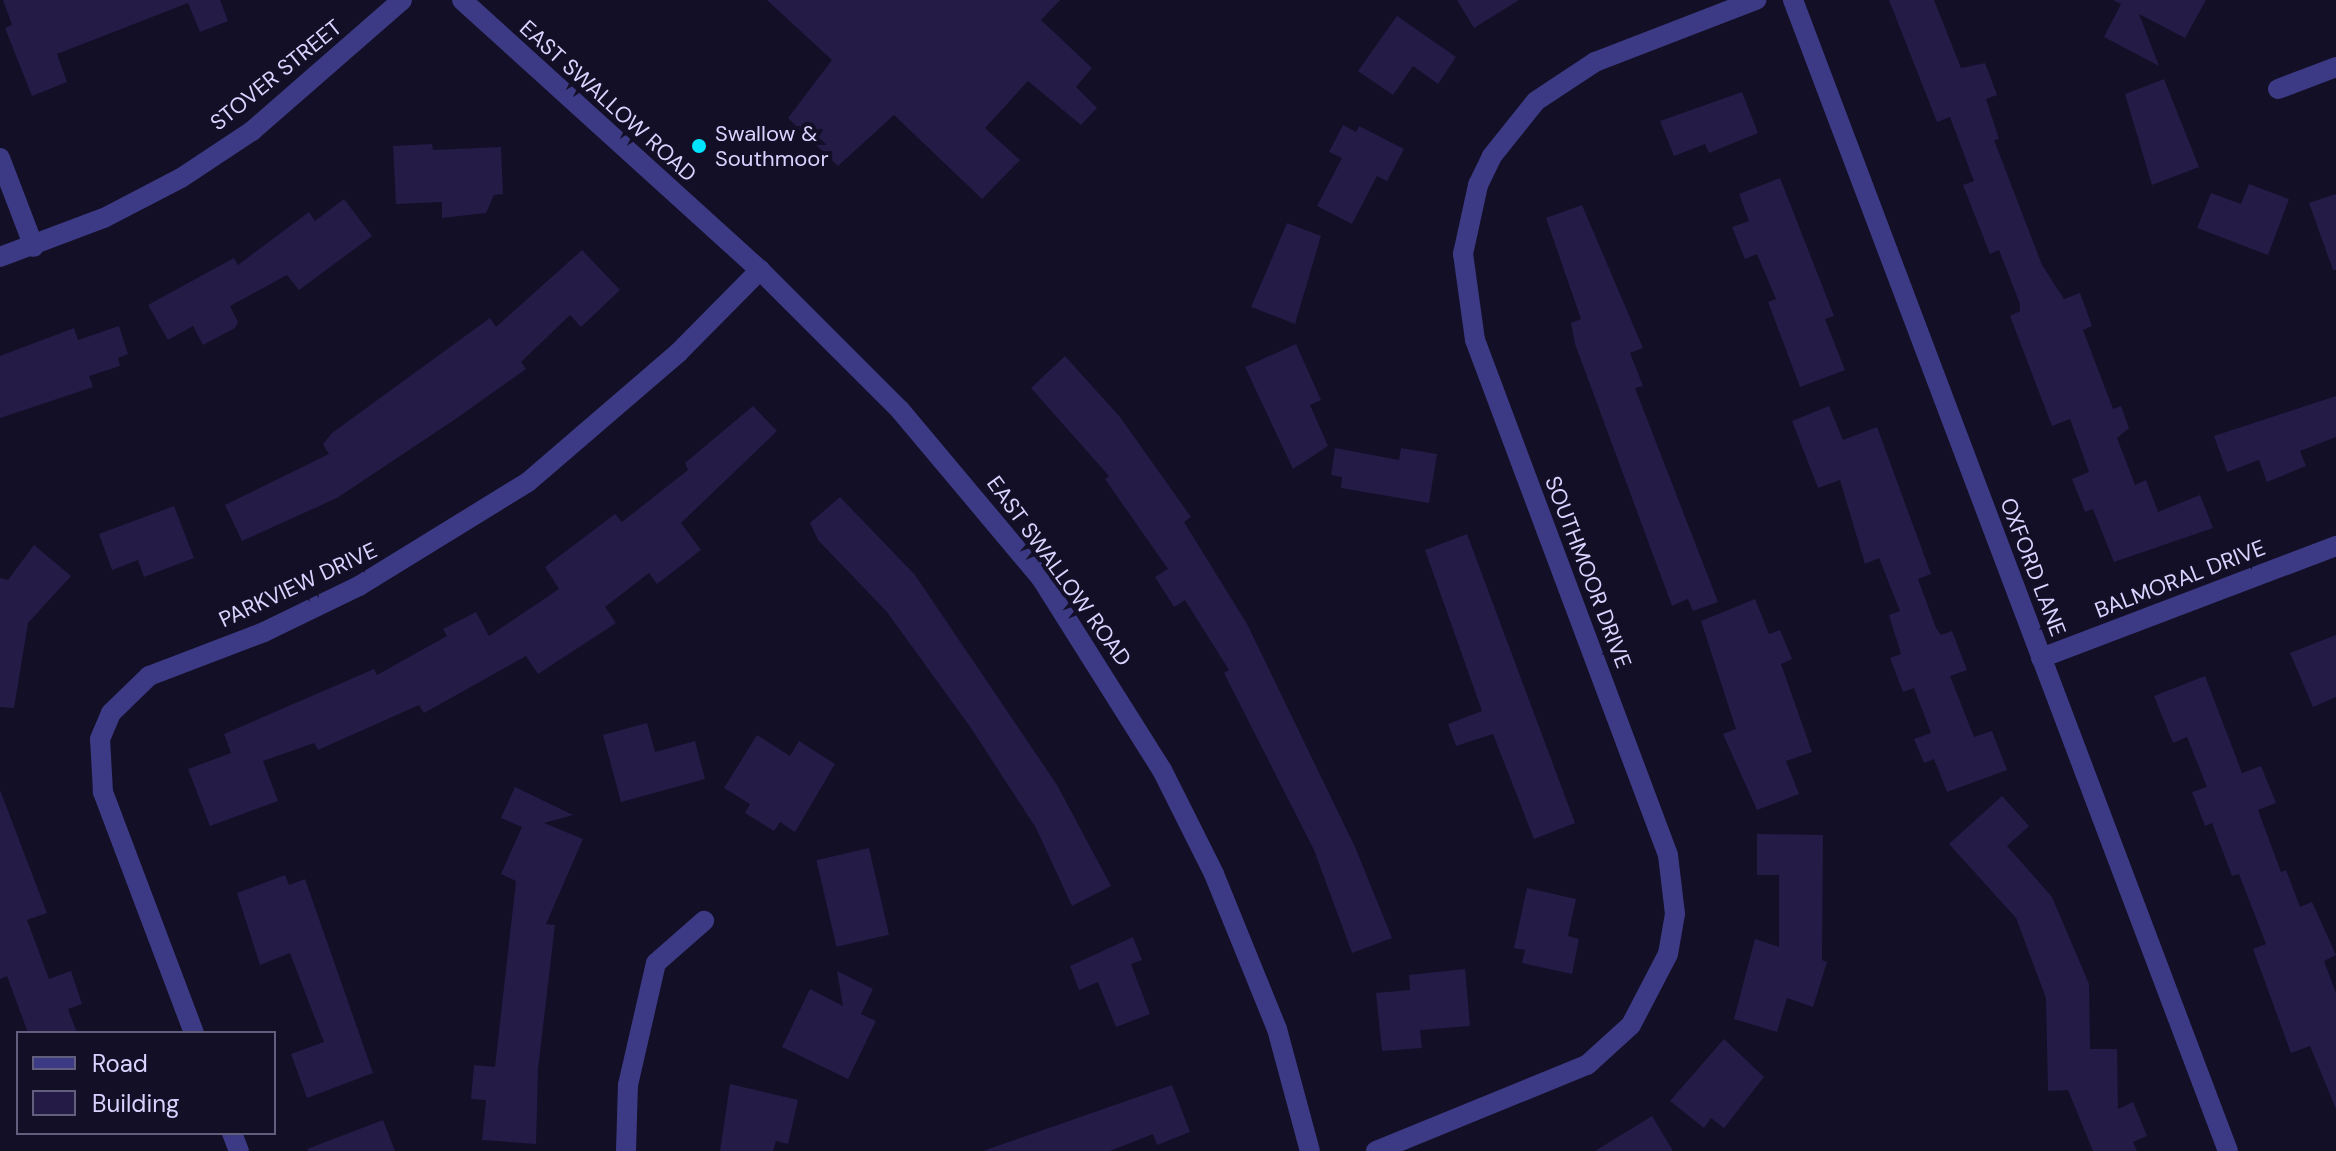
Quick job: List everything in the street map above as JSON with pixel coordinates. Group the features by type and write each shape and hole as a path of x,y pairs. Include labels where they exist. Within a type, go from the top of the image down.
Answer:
{"street":[{"name":"STOVER STREET","path":"0,257 34,247 181,178 252,131 402,0"},
{"name":"EAST SWALLOW ROAD","path":"462,0 760,270 971,487 1106,675 1214,874 1277,1029 1310,1151"},
{"name":"SOUTHMOOR DRIVE","path":"1376,1151 1587,1065 1631,1025 1668,954 1675,914 1668,855 1475,340 1463,254 1478,185 1492,156 1536,101 1595,62 1756,0"},
{"name":"OXFORD LANE","path":"1793,0 2228,1151"},
{"path":"2278,89 2336,67"},
{"path":"0,158 34,247"},
{"name":"PARKVIEW DRIVE","path":"193,1031 103,792 99,752 111,713 149,676 264,632 359,586 528,482 678,353 760,270"},
{"name":"BALMORAL DRIVE","path":"2041,658 2336,546"},
{"path":"626,1151 628,1085 656,963 704,921"}],"building":[{"path":"3,0 220,0 228,21 200,32 188,3 57,54 67,82 32,96 5,28 12,25"},
{"path":"767,0 1060,0 1041,20 1092,68 1076,87 1097,108 1081,125 1028,81 985,128 1020,160 982,199 894,115 838,166 788,118 832,60"},
{"path":"1457,0 1519,0 1474,28"},
{"path":"1889,0 1934,0 1961,68 1985,63 1997,95 1986,99 1999,139 1994,140 2042,265 2064,299 2080,293 2092,326 2083,330 2113,409 2121,406 2129,428 2117,438 2135,485 2146,480 2158,512 2200,495 2213,528 2114,562 2093,509 2085,512 2072,479 2089,472 2070,419 2052,426 2010,316 2020,311 2020,304 1999,250 1990,254 1963,185 1974,181 1950,117 1937,122"},
{"path":"2113,0 2206,0 2185,38 2139,14 2159,66 2104,37 2121,4"},
{"path":"1397,16 1456,57 1438,84 1413,66 1393,95 1358,71"},
{"path":"2164,79 2199,167 2152,185 2125,94"},
{"path":"1742,92 1758,133 1709,153 1705,144 1674,156 1660,121"},
{"path":"1343,125 1356,132 1359,126 1404,149 1387,181 1377,176 1352,224 1317,206 1342,158 1329,152"},
{"path":"432,144 433,150 501,147 503,194 494,195 486,213 442,218 442,202 396,204 393,146"},
{"path":"1780,178 1834,316 1825,319 1845,370 1800,387 1768,302 1776,299 1757,254 1745,259 1732,227 1749,221 1739,194"},
{"path":"2249,184 2289,199 2268,255 2197,228 2211,193 2241,204"},
{"path":"2336,194 2336,270 2333,270 2309,203"},
{"path":"344,199 372,236 299,290 287,275 230,306 238,322 235,328 203,345 193,326 168,340 148,305 234,258 238,265 309,212 315,221"},
{"path":"1582,205 1643,348 1630,353 1643,386 1635,388 1718,602 1693,611 1688,599 1672,606 1575,344 1571,323 1581,319 1546,218"},
{"path":"1287,223 1321,236 1295,324 1251,307"},
{"path":"582,250 620,290 581,327 570,315 521,362 526,369 457,418 337,498 242,541 225,505 329,454 323,444 332,433 490,318 496,327"},
{"path":"119,326 128,354 118,358 120,366 89,376 93,387 0,418 0,356 74,328 78,340"},
{"path":"1296,344 1321,400 1310,405 1328,446 1293,469 1245,367"},
{"path":"1065,356 1120,417 1191,517 1184,522 1247,624 1355,847 1392,938 1352,953 1314,850 1224,673 1229,670 1185,600 1174,607 1155,577 1168,569 1105,479 1109,476 1031,388"},
{"path":"2336,396 2336,437 2300,451 2306,466 2267,482 2259,460 2227,472 2214,436"},
{"path":"753,406 777,431 681,523 701,550 657,584 649,573 605,607 616,623 538,674 526,656 424,713 419,705 318,750 314,743 263,761 278,801 210,826 188,769 231,753 224,734 374,669 377,675 447,636 443,629 476,612 489,636 559,589 545,567 615,514 622,522 688,470 685,463"},
{"path":"1829,406 1843,440 1877,427 1931,574 1918,579 1936,628 1941,635 1952,631 1967,670 1950,676 1974,737 1992,731 2007,770 1947,792 1934,759 1924,763 1914,739 1931,733 1914,688 1903,692 1890,658 1901,654 1889,615 1900,611 1879,558 1865,564 1840,480 1818,488 1792,421"},
{"path":"1335,448 1399,460 1401,448 1437,454 1429,503 1341,488 1342,477 1331,475"},
{"path":"840,497 915,575 1057,785 1111,886 1072,906 1036,828 971,728 887,612 818,540 810,523"},
{"path":"174,506 194,558 144,577 138,560 112,570 99,534"},
{"path":"1467,534 1575,823 1534,839 1493,734 1456,746 1448,724 1482,711 1425,550"},
{"path":"34,545 71,576 28,623 14,708 0,707 0,578 8,580"},
{"path":"1755,599 1769,634 1780,630 1792,659 1781,664 1812,752 1786,761 1799,794 1757,810 1723,734 1736,729 1701,621"},
{"path":"2336,635 2336,697 2313,707 2290,653"},
{"path":"2205,676 2242,773 2261,766 2276,803 2258,810 2281,872 2286,870 2300,907 2312,902 2336,955 2324,961 2336,993 2336,1109 2310,1046 2291,1053 2253,949 2266,944 2239,874 2232,876 2212,823 2205,826 2192,792 2207,787 2187,737 2173,743 2154,696"},
{"path":"647,723 655,752 695,741 705,779 621,802 603,735"},
{"path":"757,735 790,756 799,741 835,764 795,832 780,822 774,831 745,813 750,804 724,788"},
{"path":"515,787 573,815 544,823 583,839 546,924 555,925 538,1069 536,1144 482,1140 486,1100 471,1099 474,1065 495,1067 516,881 501,874 522,827 501,818"},
{"path":"0,790 47,913 27,920 49,979 71,971 82,1004 68,1009 76,1031 27,1031 7,976 0,979"},
{"path":"2002,796 2029,826 2007,846 2052,897 2089,984 2090,1049 2117,1049 2118,1109 2133,1102 2147,1136 2133,1142 2137,1151 2093,1151 2068,1090 2048,1091 2046,998 2016,918 1949,844"},
{"path":"1757,834 1823,835 1822,960 1827,962 1813,1007 1787,998 1777,1032 1734,1019 1755,939 1779,947 1779,875 1757,875"},
{"path":"869,848 889,935 836,947 816,860"},
{"path":"285,875 289,885 305,879 373,1073 307,1098 291,1054 324,1042 290,953 260,965 237,893"},
{"path":"1527,888 1576,899 1568,936 1579,939 1572,974 1522,963 1525,950 1514,948"},
{"path":"1133,937 1142,960 1131,964 1150,1014 1116,1027 1098,982 1079,990 1070,966"},
{"path":"1465,969 1470,1026 1420,1030 1422,1048 1382,1051 1376,993 1410,990 1409,975"},
{"path":"837,971 873,989 861,1014 876,1021 848,1079 782,1047 810,989 843,1006"},
{"path":"1724,1039 1764,1077 1724,1128 1711,1118 1704,1128 1670,1101"},
{"path":"730,1084 798,1100 788,1144 776,1141 773,1151 720,1151"},
{"path":"1172,1085 1190,1132 1157,1145 1153,1134 1110,1151 983,1151"},
{"path":"1652,1116 1673,1151 1595,1151"},
{"path":"383,1120 395,1151 307,1149"}],"place":[{"name":"Swallow & Southmoor","path":"699,146"}]}
